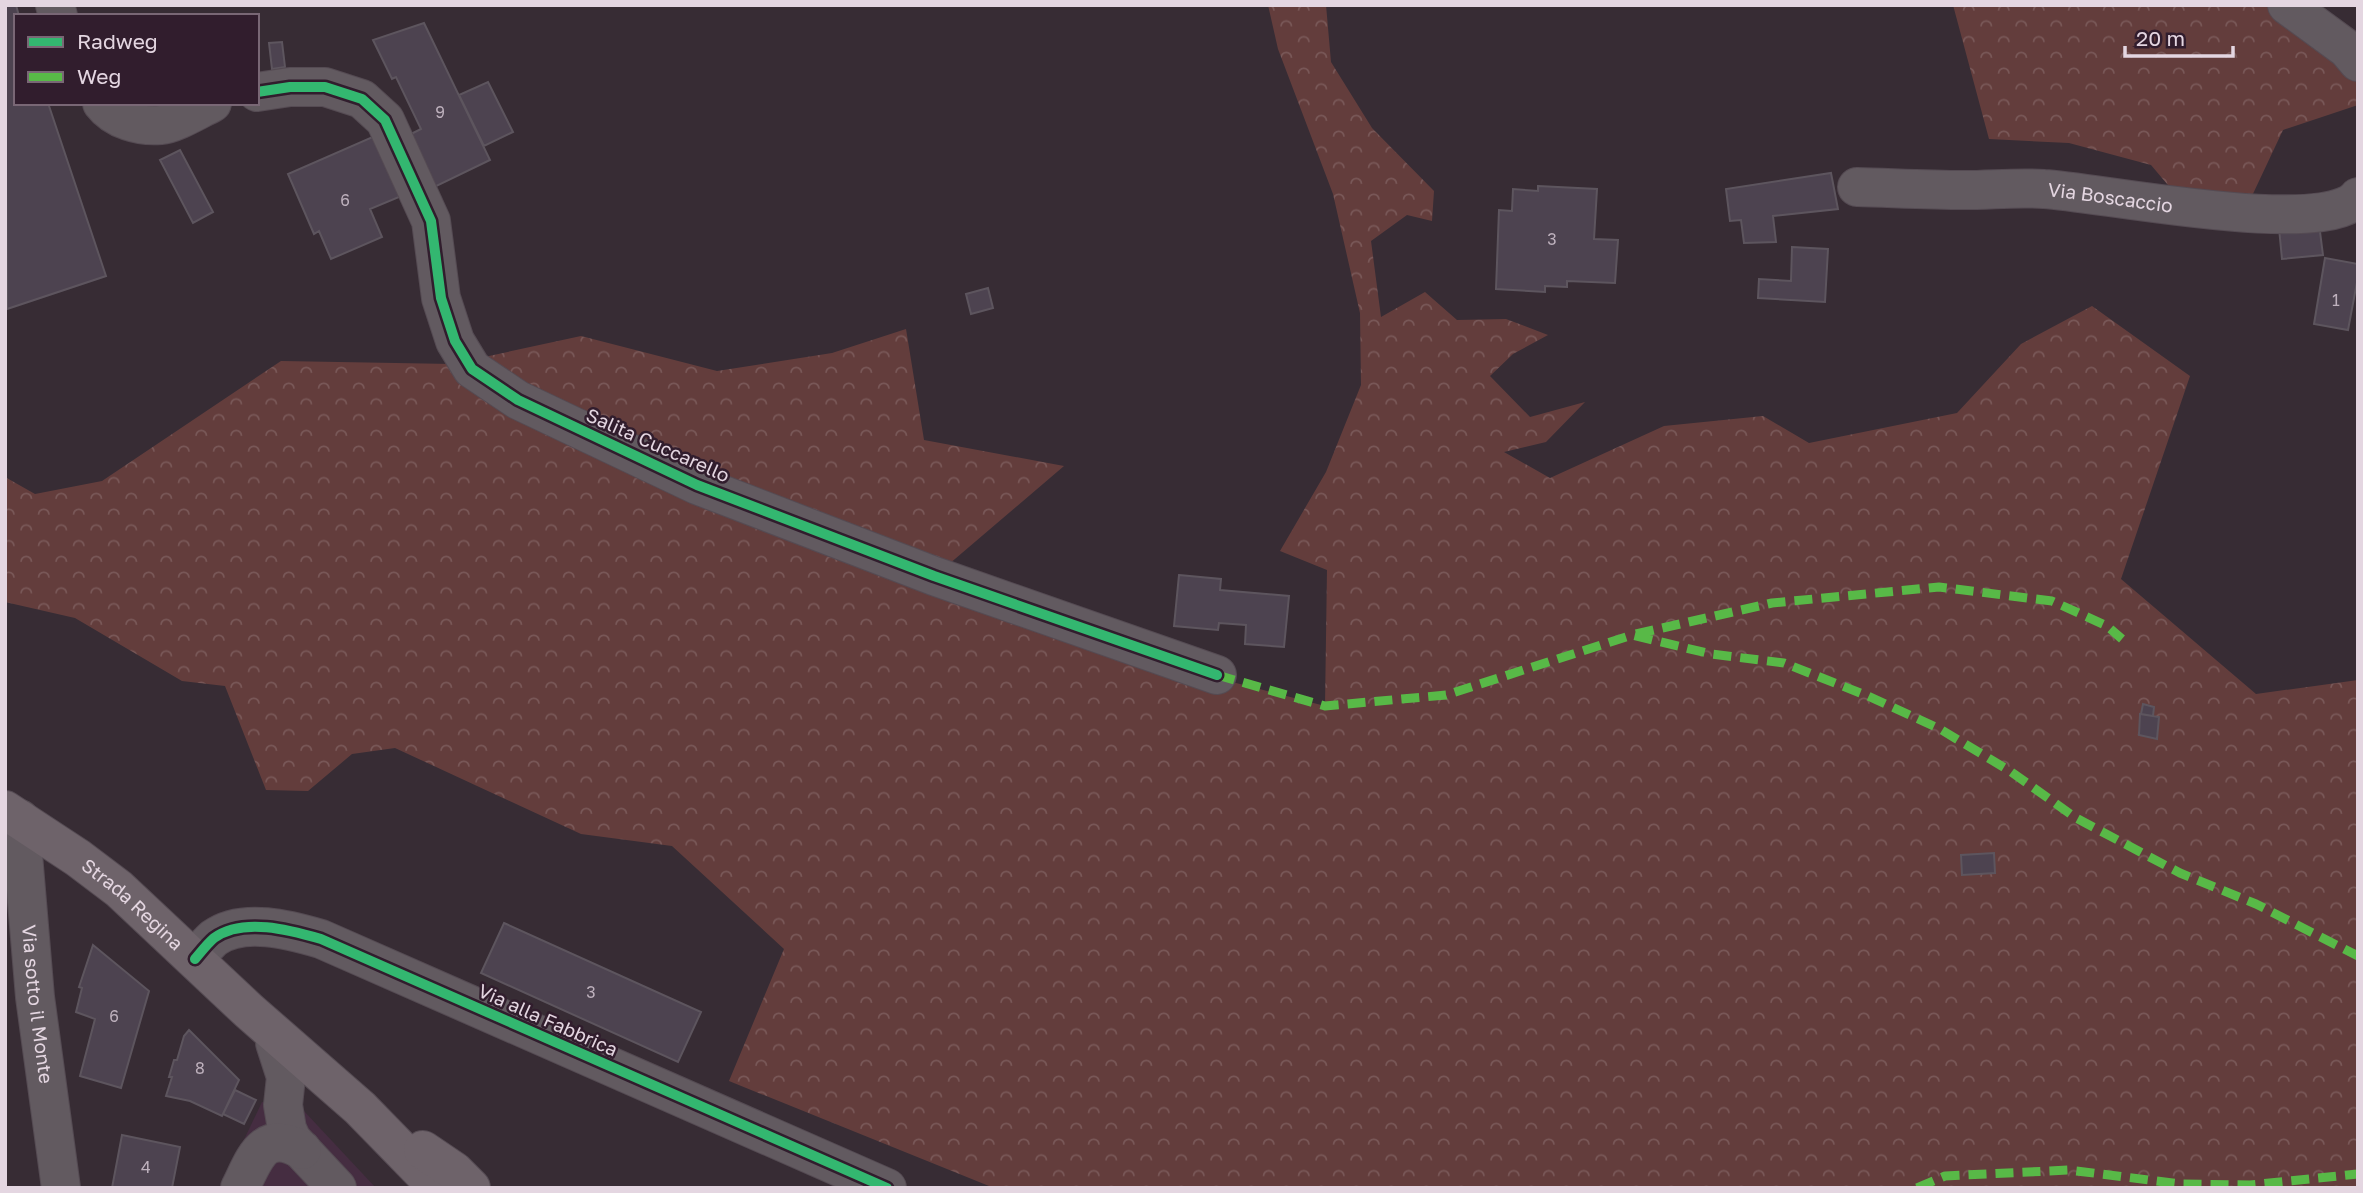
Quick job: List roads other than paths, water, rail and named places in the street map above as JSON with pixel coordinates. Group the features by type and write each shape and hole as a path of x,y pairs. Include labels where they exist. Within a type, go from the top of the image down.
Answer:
{"main road":[{"name":"Strada Regina","path":"12,814 119,889 250,1011 360,1108 438,1188"},
{"name":"Strada Regina","path":"250,1011 340,1124 401,1188"},
{"path":"360,1108 454,1171 471,1188"}],"street":[{"path":"2287,5 2347,49 2358,62"},
{"name":"Salita Cuccarello","path":"259,92 290,87 325,87 362,99 385,120 431,221 441,298 455,341 472,369 518,400 709,489 934,576 1217,675"},
{"path":"103,105 110,114 134,123 163,125 208,105"},
{"name":"Via Boscaccio","path":"1857,187 2082,191 2165,205 2280,215 2316,214 2341,209 2358,197"},
{"name":"Via sotto il Monte","path":"12,814 61,1188"},
{"name":"Via alla Fabbrica","path":"195,959 214,939 226,933 253,927 287,929 321,939 887,1188"},
{"path":"275,1043 286,1077 284,1116 292,1140 337,1188"},
{"path":"240,1188 256,1155 269,1144 284,1142 302,1150"}]}
